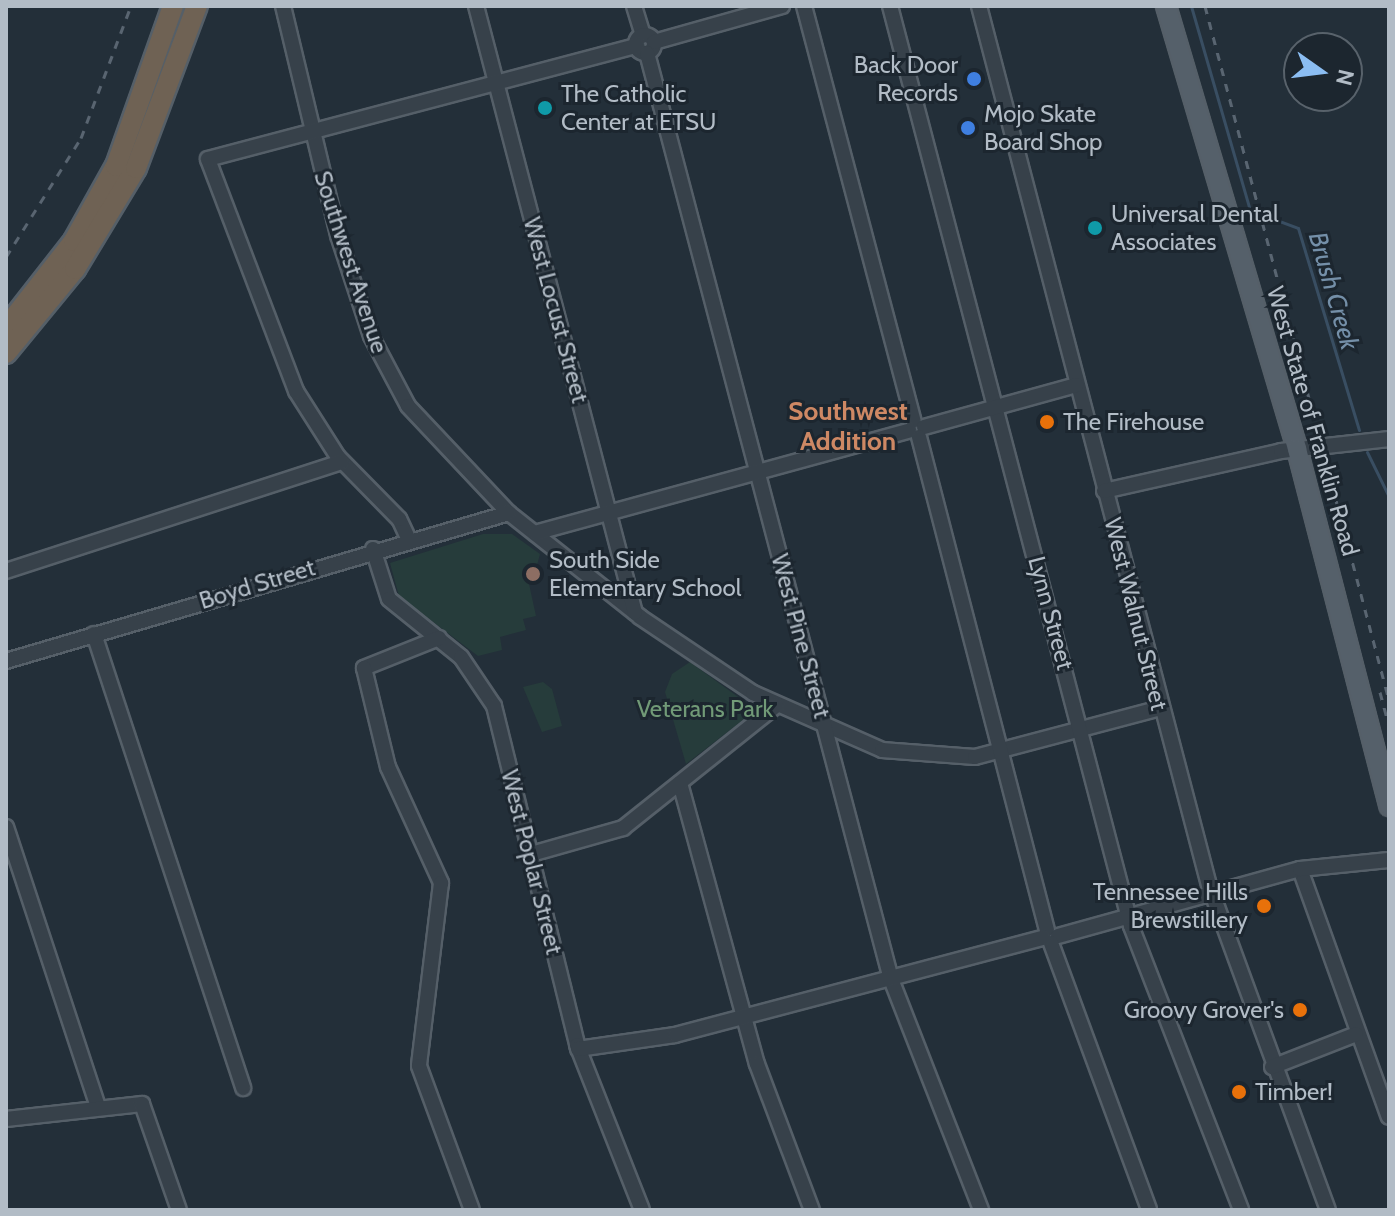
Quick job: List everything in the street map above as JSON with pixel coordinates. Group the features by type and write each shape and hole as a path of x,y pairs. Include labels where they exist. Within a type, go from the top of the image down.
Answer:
{"highway":[{"path":"6,328 97,203 138,118 173,6"},
{"path":"6,353 113,209 161,114 197,6"}],"main road":[{"name":"West State of Franklin Road","path":"1166,6 1297,449 1389,806"}],"street":[{"name":"Southwest Avenue","path":"283,6 311,133 384,364 408,406 509,513 636,613 776,706 826,729 919,758 1000,752 1160,708"},
{"name":"West Locust Street","path":"476,6 636,613"},
{"name":"West Pine Street","path":"634,6 891,979 981,1210"},
{"path":"409,540 399,519 342,462 296,391 208,159 782,6"},
{"path":"804,6 1050,937 1149,1210"},
{"name":"Lynn Street","path":"890,6 1129,917 1241,1210"},
{"name":"West Walnut Street","path":"979,6 1160,708 1211,893 1272,1067 1328,1210"},
{"path":"535,533 609,510 1076,385"},
{"path":"1104,491 1297,449 1389,439"},
{"path":"6,571 342,462"},
{"name":"Boyd Street","path":"6,661 373,549 509,513"},
{"name":"West Poplar Street","path":"373,549 385,594 439,638 473,671 494,706 578,1049 642,1210"},
{"path":"94,634 243,1088"},
{"path":"439,638 364,668 388,767 441,883 419,1066 472,1210"},
{"path":"531,854 606,838 776,706"},
{"path":"680,783 743,1017 812,1210"},
{"path":"6,827 98,1107"},
{"path":"578,1049 743,1017 1129,917 1300,869 1389,860"},
{"path":"1300,869 1356,1034 1389,1117"},
{"path":"1272,1067 1356,1034"},
{"path":"6,1119 142,1104 179,1210"}],"green space":[{"path":"483,534 512,534 540,554 536,569 526,570 536,616 523,619 526,630 500,637 502,650 478,656 399,596 390,563"},
{"name":"Veterans Park","path":"690,662 756,710 686,764 665,692 672,674"},
{"path":"543,682 552,689 562,726 542,732 523,687"}],"waterway":[{"name":"Brush Creek","path":"1191,6 1250,210 1298,228 1359,430"},
{"name":"Brush Creek","path":"1367,452 1389,497"}],"railway":[{"path":"6,257 81,138 131,6"},
{"path":"1205,6 1389,700"},
{"path":"1380,692 1389,726"}],"place":[{"name":"Back Door Records","path":"974,79"},
{"name":"The Catholic Center at ETSU","path":"545,108"},
{"name":"Mojo Skate Board Shop","path":"968,128"},
{"name":"Universal Dental Associates","path":"1095,228"},
{"name":"The Firehouse","path":"1047,422"},
{"name":"South Side Elementary School","path":"533,574"},
{"name":"Tennessee Hills Brewstillery","path":"1264,906"},
{"name":"Groovy Grover's","path":"1300,1010"},
{"name":"Timber!","path":"1239,1092"}],"district":[{"name":"Southwest Addition","path":"848,427"}]}
